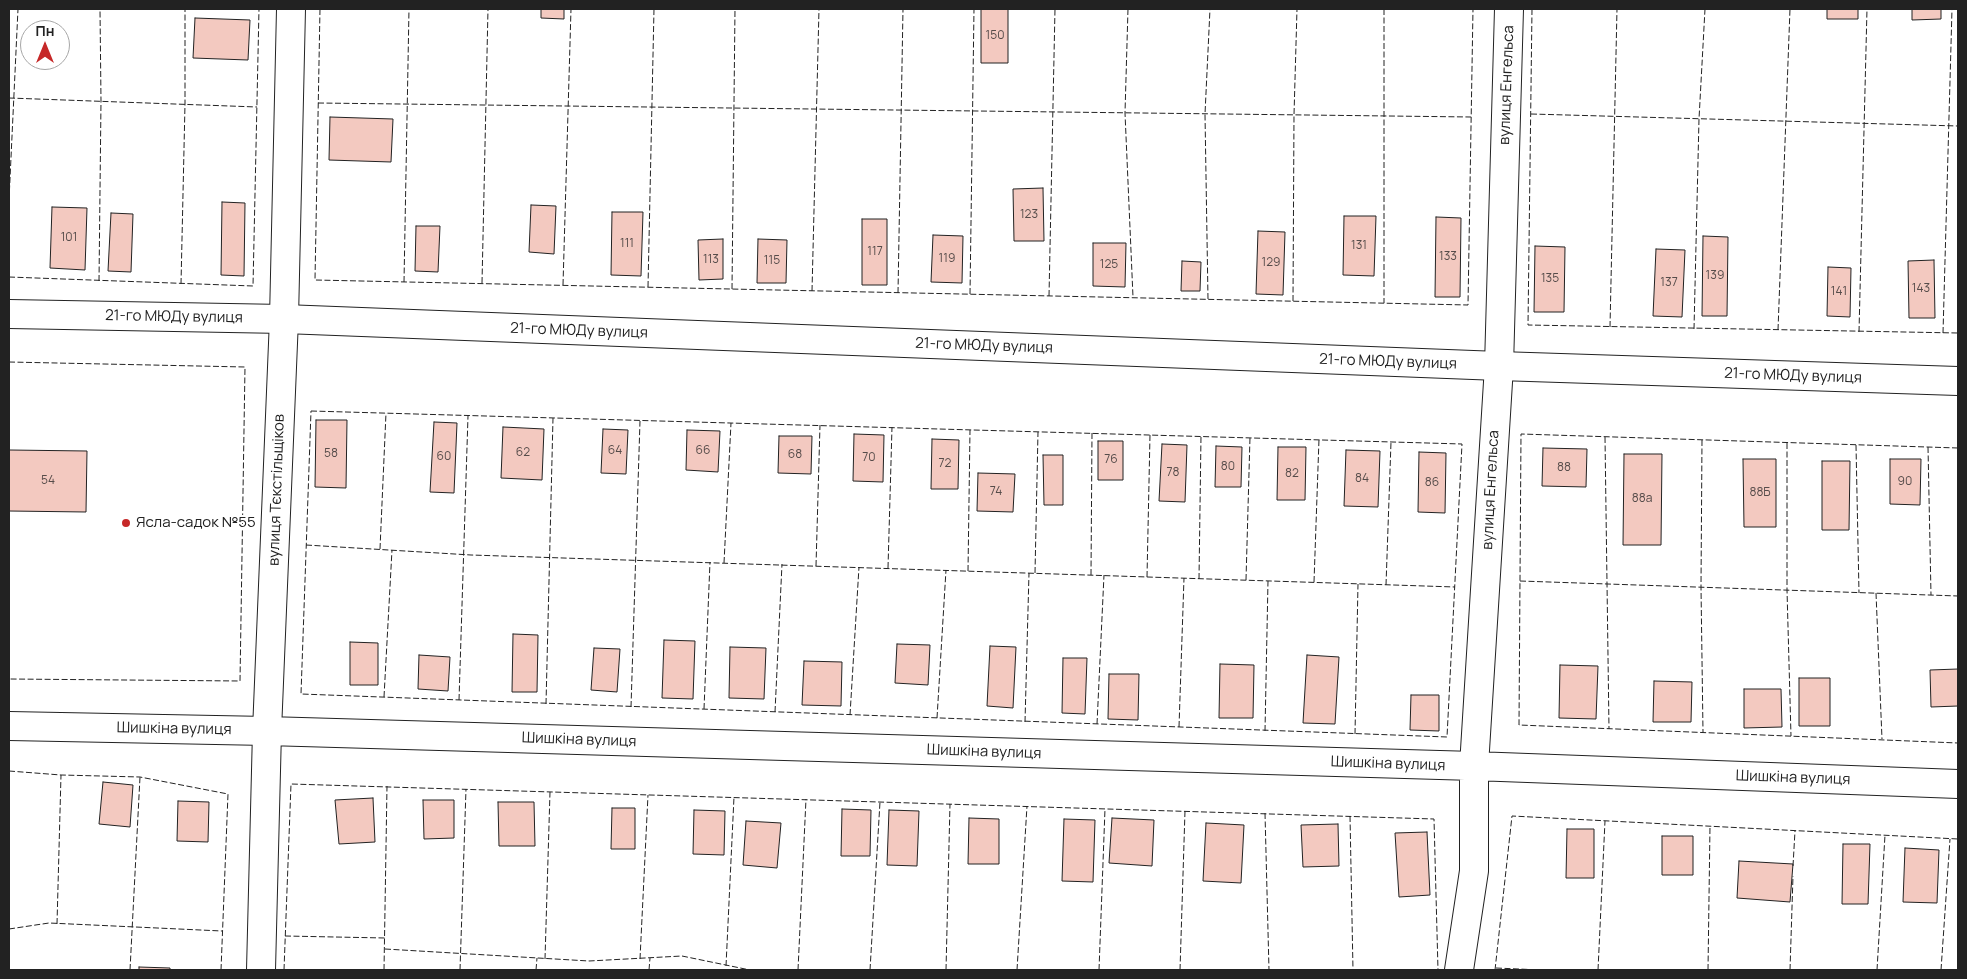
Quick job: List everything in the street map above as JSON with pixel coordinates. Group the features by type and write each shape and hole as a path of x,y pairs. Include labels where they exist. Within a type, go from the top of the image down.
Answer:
{"street":[{"name":"вулиця Тєкстільщіков","path":"262,970 267,731 284,319 291,9"},
{"name":"вулиця Енгельса","path":"1459,970 1474,871 1474,766 1498,366 1510,9"},
{"name":"21-го МЮДу вулиця","path":"9,314 284,319 1498,366 1958,381"},
{"name":"Шишкіна вулиця","path":"9,726 267,731 1474,766 1958,784"}],"building":[{"path":"541,9 564,9 564,19 541,18"},
{"path":"981,9 1008,9 1008,63 981,63"},
{"path":"1827,9 1858,9 1858,19 1827,19"},
{"path":"1912,9 1941,9 1941,19 1912,20"},
{"path":"195,18 250,20 248,60 193,58"},
{"path":"330,117 393,119 391,162 329,160"},
{"path":"1043,188 1044,241 1014,241 1013,189"},
{"path":"222,202 245,203 244,276 221,275"},
{"path":"531,205 556,206 554,254 529,252"},
{"path":"52,207 87,208 85,270 50,268"},
{"path":"612,212 643,212 641,276 611,275"},
{"path":"111,213 133,214 131,272 108,271"},
{"path":"1344,216 1376,216 1374,276 1343,275"},
{"path":"1436,217 1461,218 1460,297 1435,297"},
{"path":"862,219 887,219 887,285 862,285"},
{"path":"416,226 440,226 438,272 415,271"},
{"path":"1258,231 1285,232 1283,295 1256,294"},
{"path":"933,235 963,236 962,283 931,282"},
{"path":"1703,236 1728,237 1727,316 1702,316"},
{"path":"723,239 723,279 699,280 698,240"},
{"path":"758,239 787,240 786,283 757,283"},
{"path":"1093,243 1126,243 1125,287 1093,286"},
{"path":"1535,246 1565,247 1564,312 1534,312"},
{"path":"1656,249 1685,250 1682,317 1653,316"},
{"path":"1934,260 1935,318 1909,318 1908,261"},
{"path":"1182,261 1201,262 1200,291 1181,291"},
{"path":"1828,267 1851,268 1850,317 1827,316"},
{"path":"316,420 347,420 346,488 315,487"},
{"path":"434,422 457,423 454,493 430,492"},
{"path":"503,427 544,429 542,480 501,478"},
{"path":"603,429 628,430 626,474 601,473"},
{"path":"687,430 720,431 718,472 686,470"},
{"path":"854,434 884,435 883,482 853,481"},
{"path":"779,436 812,436 811,474 778,473"},
{"path":"932,439 959,440 958,489 931,489"},
{"path":"1098,441 1123,441 1123,480 1098,480"},
{"path":"1162,444 1187,445 1185,502 1159,501"},
{"path":"1216,446 1242,447 1241,487 1215,487"},
{"path":"1278,447 1306,447 1305,500 1277,500"},
{"path":"1543,448 1587,449 1586,487 1542,486"},
{"path":"9,450 87,451 86,512 9,511"},
{"path":"1346,450 1380,451 1378,507 1344,506"},
{"path":"1419,452 1446,453 1445,513 1418,512"},
{"path":"1624,454 1662,454 1661,545 1623,545"},
{"path":"1043,455 1063,455 1063,505 1044,505"},
{"path":"1743,459 1776,459 1776,527 1744,527"},
{"path":"1890,459 1921,459 1920,505 1890,504"},
{"path":"1822,461 1850,461 1849,530 1822,530"},
{"path":"978,473 1015,474 1013,512 977,511"},
{"path":"513,634 538,635 537,692 512,692"},
{"path":"664,640 695,641 693,699 662,698"},
{"path":"350,642 378,643 378,685 350,685"},
{"path":"897,644 930,645 928,685 895,683"},
{"path":"990,646 1016,647 1013,708 987,706"},
{"path":"730,647 766,648 764,699 729,698"},
{"path":"594,648 620,649 617,692 591,690"},
{"path":"419,655 450,657 448,691 418,689"},
{"path":"1307,655 1339,657 1335,724 1303,723"},
{"path":"1063,658 1087,658 1085,714 1062,713"},
{"path":"804,661 842,662 841,706 802,705"},
{"path":"1220,664 1254,665 1253,718 1219,718"},
{"path":"1560,665 1598,666 1596,719 1559,718"},
{"path":"1958,669 1958,706 1931,707 1930,670"},
{"path":"1109,674 1139,674 1138,720 1108,719"},
{"path":"1799,678 1830,678 1830,726 1799,726"},
{"path":"1654,681 1692,682 1691,722 1653,722"},
{"path":"1744,689 1781,689 1782,727 1744,728"},
{"path":"1411,695 1439,695 1439,731 1410,730"},
{"path":"103,782 133,785 130,827 99,824"},
{"path":"373,798 375,842 339,844 335,800"},
{"path":"423,800 454,800 454,838 424,839"},
{"path":"178,801 209,802 208,842 177,841"},
{"path":"498,802 534,802 535,846 499,846"},
{"path":"612,808 635,808 635,849 611,849"},
{"path":"842,809 871,810 870,856 841,856"},
{"path":"694,810 725,811 724,855 693,854"},
{"path":"889,810 919,811 917,866 887,865"},
{"path":"969,818 999,819 999,864 968,864"},
{"path":"1112,818 1154,820 1152,866 1109,863"},
{"path":"1064,819 1095,820 1093,882 1062,881"},
{"path":"746,821 781,823 777,868 743,865"},
{"path":"1206,823 1244,825 1241,883 1203,881"},
{"path":"1338,824 1339,866 1303,867 1301,825"},
{"path":"1567,829 1594,829 1594,878 1566,878"},
{"path":"1427,832 1430,895 1399,897 1395,833"},
{"path":"1662,836 1693,836 1693,875 1662,875"},
{"path":"1843,844 1870,844 1868,904 1842,904"},
{"path":"1905,848 1939,850 1937,903 1903,902"},
{"path":"1739,861 1793,864 1790,902 1737,898"},
{"path":"139,967 170,968 170,970 139,970"}],"fence":[{"path":"9,200 18,9"},
{"path":"99,281 100,9"},
{"path":"181,284 185,9"},
{"path":"9,277 253,286 259,9"},
{"path":"320,9 315,280 1468,305 1473,9"},
{"path":"404,282 409,9"},
{"path":"482,283 488,9"},
{"path":"563,285 571,9"},
{"path":"648,287 654,9"},
{"path":"732,289 735,9"},
{"path":"812,291 819,9"},
{"path":"898,293 903,9"},
{"path":"970,294 974,9"},
{"path":"1049,296 1055,9"},
{"path":"1128,9 1125,113 1133,297"},
{"path":"1208,299 1205,114 1210,9"},
{"path":"1293,301 1294,115 1297,9"},
{"path":"1384,9 1384,303"},
{"path":"1532,9 1528,325 1958,333"},
{"path":"1610,327 1617,9"},
{"path":"1694,329 1699,119 1705,9"},
{"path":"1778,330 1790,9"},
{"path":"1859,332 1867,9"},
{"path":"1943,333 1952,9"},
{"path":"9,98 257,107"},
{"path":"318,103 1471,117"},
{"path":"1531,114 1958,126"},
{"path":"9,362 245,367 240,681 9,679"},
{"path":"311,411 1462,444 1447,737 301,694 311,411"},
{"path":"380,549 386,413"},
{"path":"459,700 468,416"},
{"path":"546,704 553,418"},
{"path":"631,707 640,421"},
{"path":"724,563 731,423"},
{"path":"816,566 820,425"},
{"path":"888,568 892,427"},
{"path":"968,571 970,430"},
{"path":"1035,573 1038,432"},
{"path":"1091,575 1092,433"},
{"path":"1958,448 1521,434 1519,725 1958,743"},
{"path":"1147,577 1150,435"},
{"path":"1199,579 1201,436"},
{"path":"1246,580 1250,437"},
{"path":"1605,437 1609,729"},
{"path":"1314,582 1319,439"},
{"path":"1702,440 1701,587 1703,732"},
{"path":"1386,585 1391,442"},
{"path":"1787,443 1787,590 1791,736"},
{"path":"1856,445 1859,593"},
{"path":"1928,447 1931,595"},
{"path":"306,545 471,555 1455,587"},
{"path":"384,697 392,550"},
{"path":"704,709 710,562"},
{"path":"775,712 782,564"},
{"path":"850,715 859,567"},
{"path":"937,718 946,570"},
{"path":"1025,722 1029,573"},
{"path":"1097,724 1104,575"},
{"path":"1179,727 1184,578"},
{"path":"1265,731 1268,581"},
{"path":"1520,581 1958,596"},
{"path":"1355,734 1358,584"},
{"path":"1876,593 1882,739"},
{"path":"9,771 61,775 140,777 228,794 221,970"},
{"path":"57,924 61,775"},
{"path":"130,970 140,777"},
{"path":"284,970 291,784 1434,819 1438,970"},
{"path":"384,970 387,786"},
{"path":"460,970 466,789"},
{"path":"545,959 550,792"},
{"path":"640,959 648,795"},
{"path":"726,966 734,797"},
{"path":"798,970 806,799"},
{"path":"870,970 880,802"},
{"path":"946,970 950,804"},
{"path":"1017,970 1027,806"},
{"path":"1099,970 1105,809"},
{"path":"1180,970 1185,811"},
{"path":"1265,813 1269,970"},
{"path":"1350,816 1353,970"},
{"path":"1495,970 1512,816 1958,839"},
{"path":"1598,970 1605,821"},
{"path":"1708,970 1710,826"},
{"path":"1793,866 1795,831"},
{"path":"1877,970 1885,835"},
{"path":"1941,970 1950,839"},
{"path":"1790,970 1793,876"},
{"path":"9,929 49,923 222,931"},
{"path":"285,936 385,938"},
{"path":"385,949 589,961 682,956 750,970"},
{"path":"536,970 537,958"},
{"path":"649,970 650,958"},
{"path":"1496,968 1541,970"}],"place":[{"name":"Ясла-садок №55","path":"126,523"}]}
